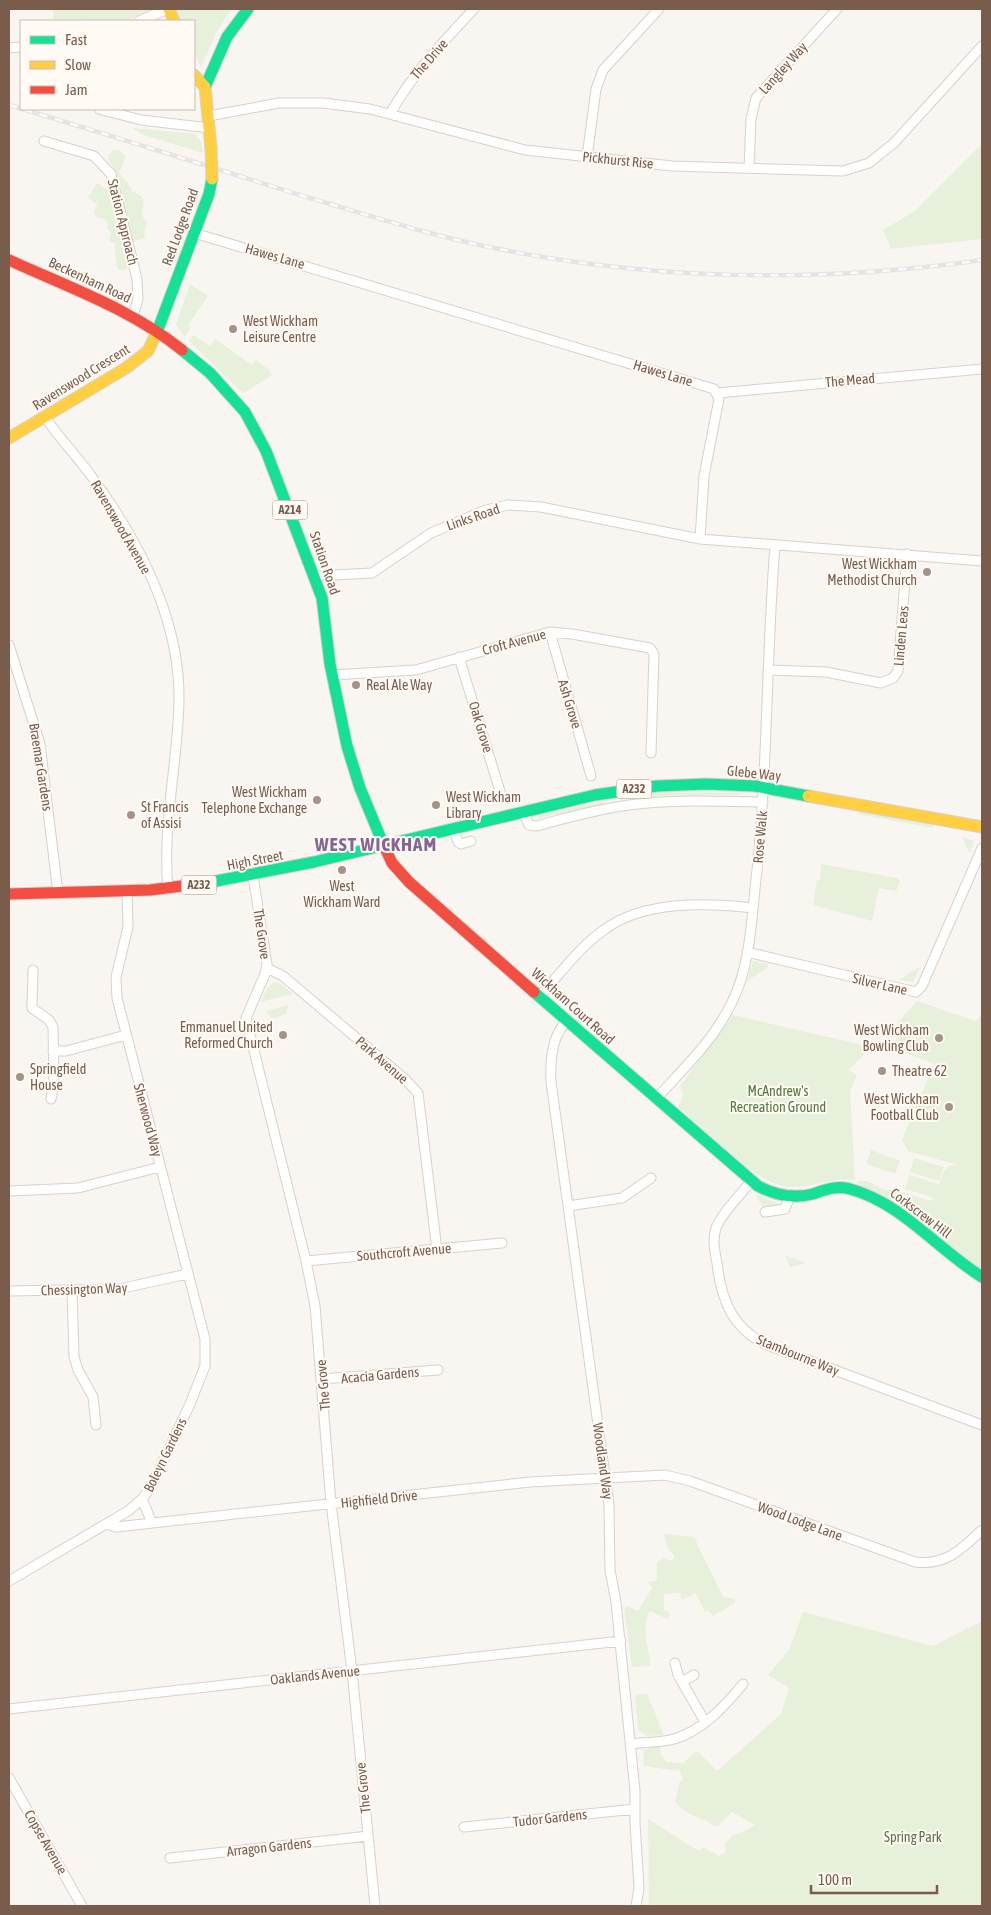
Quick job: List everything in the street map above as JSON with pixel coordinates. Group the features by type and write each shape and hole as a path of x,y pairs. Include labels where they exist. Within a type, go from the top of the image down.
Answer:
{"main road":[{"path":"195,76 205,87 227,37 248,9"},
{"name":"Red Lodge Road","path":"158,331 212,179 212,148 205,87"},
{"name":"Beckenham Road","path":"9,260 133,316 158,331"},
{"name":"Ravenswood Crescent","path":"9,438 141,357 151,347 158,331"},
{"name":"Station Road","path":"158,331 210,373 245,412 266,451 315,576 323,606 332,676 352,766 384,846"},
{"name":"Glebe Way","path":"384,846 614,792 691,785 764,787 982,827"},
{"name":"High Street","path":"9,894 168,889 253,876 384,846"},
{"name":"Wickham Court Road","path":"384,846 392,863 409,882 751,1182"},
{"name":"Corkscrew Hill","path":"751,1182 773,1193 790,1196 839,1187 861,1192 896,1211 982,1277"}],"street":[{"path":"142,20 169,9"},
{"name":"The Drive","path":"390,114 405,88 425,61 474,9"},
{"path":"588,156 594,95 599,78 609,61 659,9"},
{"name":"Langley Way","path":"749,168 751,119 756,98 837,9"},
{"name":"Pickhurst Rise","path":"102,110 141,120 210,122 252,107 290,102 344,105 390,114 525,150 672,166 843,171 869,163 894,143 982,46"},
{"name":"Station Approach","path":"44,141 94,156 111,174 137,279 138,299 133,316"},
{"name":"Hawes Lane","path":"194,233 711,387 718,393"},
{"name":"The Mead","path":"718,393 982,369"},
{"path":"718,393 718,404 703,486 700,539 982,561"},
{"name":"Ravenswood Avenue","path":"45,417 93,478 132,542 151,580 172,636 179,696 167,834 168,889"},
{"name":"Links Road","path":"315,576 362,575 375,572 430,533 486,510 508,505 548,508 700,539"},
{"name":"Rose Walk","path":"656,1099 697,1052 731,1005 747,952 764,787 774,544"},
{"name":"Linden Leas","path":"768,670 826,672 881,682 893,678 897,674 899,666 907,554"},
{"name":"Croft Avenue","path":"332,676 410,670 550,632 572,634 652,649 654,654 651,753"},
{"name":"Ash Grove","path":"550,632 592,776"},
{"name":"Braemar Gardens","path":"9,645 40,744 58,893"},
{"name":"Oak Grove","path":"459,657 502,798"},
{"path":"614,792 617,807"},
{"name":"Glebe Way","path":"523,812 527,822 536,826 617,807 677,801 763,802"},
{"path":"454,829 458,842 462,844 470,841"},
{"name":"Silver Lane","path":"747,952 916,992 922,986 982,848"},
{"name":"The Grove","path":"253,876 266,948 267,968 246,1018 306,1260 315,1306 332,1503 352,1671 375,1906"},
{"name":"Sherwood Way","path":"127,891 128,927 116,984 117,998 206,1347"},
{"path":"540,996 595,937 622,920 643,912 669,908 719,906 753,908"},
{"name":"Park Avenue","path":"267,968 283,976 405,1079 418,1093 437,1250"},
{"path":"32,970 32,1008 51,1022 54,1083 50,1099"},
{"name":"Woodland Way","path":"567,1021 556,1036 551,1068 610,1516 610,1570 631,1744 639,1888 636,1906"},
{"path":"53,1051 66,1051 126,1034"},
{"path":"9,1191 78,1188 160,1167"},
{"path":"568,1206 622,1198 650,1178"},
{"name":"Stambourne Way","path":"751,1182 718,1224 714,1239 724,1300 739,1326 764,1344 982,1425"},
{"path":"765,1212 783,1210 788,1205 790,1196"},
{"name":"Southcroft Avenue","path":"306,1260 502,1243"},
{"name":"Chessington Way","path":"9,1291 72,1291 126,1288 187,1274"},
{"path":"72,1291 74,1357 78,1370 93,1397 96,1426"},
{"name":"Boleyn Gardens","path":"9,1581 132,1509 142,1499 155,1479 201,1377 205,1366 206,1347"},
{"name":"Acacia Gardens","path":"322,1379 438,1370"},
{"name":"Wood Lodge Lane","path":"606,1477 666,1475 683,1478 915,1562 932,1563 950,1558 982,1530"},
{"name":"Highfield Drive","path":"106,1524 113,1528 530,1482 606,1477"},
{"path":"142,1499 152,1523"},
{"name":"Oaklands Avenue","path":"9,1709 620,1641"},
{"path":"675,1663 682,1682 705,1722"},
{"path":"682,1682 694,1675"},
{"path":"631,1744 674,1739 705,1722 721,1709 743,1684"},
{"name":"Copse Avenue","path":"9,1778 82,1906"},
{"name":"Tudor Gardens","path":"464,1827 635,1809"},
{"name":"Arragon Gardens","path":"170,1858 368,1836"}],"green space":[{"path":"35,9 154,9 127,20 53,19 53,10"},
{"path":"174,9 232,9 216,33 201,68 195,54 195,20 179,20"},
{"path":"133,128 195,134 202,143 203,153 141,134"},
{"path":"982,144 982,239 891,249 883,230 915,211"},
{"path":"113,150 120,151 126,156 119,173 132,189 131,191 142,197 144,203 142,213 147,223 144,238 126,245 129,267 124,270 118,269 115,243 111,243 109,239 111,232 107,229 108,223 104,219 96,217 94,213 97,204 88,198 97,183 110,191 120,186 114,168 108,159 109,154"},
{"path":"190,284 208,296 188,325 191,328 185,337 176,325"},
{"path":"193,335 210,346 215,339 252,365 256,360 269,370 272,375 243,393 189,341"},
{"path":"668,792 739,793 739,795 643,797 642,794"},
{"path":"604,801 605,804 538,818 537,816"},
{"path":"858,811 933,825 933,828 858,814"},
{"path":"962,837 974,841 970,854"},
{"path":"821,864 897,878 900,882 896,891 879,888 872,921 813,905 817,880 820,880"},
{"path":"753,961 768,964 767,968 747,981"},
{"path":"921,966 913,982 899,980"},
{"path":"274,982 281,984 293,994 260,1002 268,987"},
{"path":"917,1001 976,1021 982,1014 982,1272 857,1184 859,1181 867,1181 885,1190 895,1190 931,1201 934,1198 905,1189 909,1175 939,1184 942,1174 949,1166 958,1165 908,1151 902,1140 934,1064 893,1048 897,1038 888,1034"},
{"path":"288,1005 286,1014 275,1018 270,1017 266,1011"},
{"name":"McAndrew's Recreation Ground","path":"733,1015 871,1047 849,1070 857,1075 850,1091 855,1180 837,1180 798,1187 776,1184 746,1167 715,1142 678,1107 683,1097 680,1086"},
{"path":"871,1150 900,1161 895,1174 866,1164"},
{"path":"914,1158 944,1167 939,1181 910,1172"},
{"path":"758,1195 784,1206 771,1208 762,1206 756,1196"},
{"path":"785,1255 806,1263 790,1267"},
{"path":"664,1534 694,1537 723,1597 735,1599 735,1603 713,1616 708,1611 705,1612 695,1593 682,1600 679,1593 664,1594 664,1610 669,1612 670,1616 667,1619 650,1611 647,1617 646,1638 650,1666 632,1667 624,1609 628,1606 638,1611 652,1588 648,1582 657,1581 657,1562 664,1558 670,1561 674,1559 674,1555 668,1549"},
{"name":"Spring Park","path":"803,1612 933,1646 982,1621 982,1906 649,1906 648,1819 699,1851 703,1847 719,1856 725,1852 725,1844 733,1835 755,1825 732,1812 717,1827 684,1810 675,1802 679,1783 683,1779 680,1771 643,1766 644,1750 660,1746 661,1755 667,1762 683,1763 697,1751 717,1771 781,1714 789,1688 768,1675 789,1650"},
{"path":"647,1694 664,1735 646,1736 638,1730 635,1695"}],"railway":[{"path":"9,105 20,108"},
{"path":"26,110 310,198 448,238 555,259 616,267 738,275 860,272 982,260"}],"traffic: fast":[{"path":"205,87 227,37 248,9"},
{"path":"157,332 209,194 212,179"},
{"path":"182,350 210,373 245,412 266,451 322,598 330,664 347,746 360,788 384,846"},
{"path":"206,883 314,862 595,795 657,786 706,784 755,786 808,796"},
{"path":"534,992 758,1186 771,1192 791,1196 813,1194 831,1188 850,1189 869,1196 903,1216 982,1277"}],"traffic: slow":[{"path":"169,9 174,20"},
{"path":"195,76 205,87 211,148"},
{"path":"211,148 212,179"},
{"path":"9,438 126,368 148,351 157,332"},
{"path":"808,796 982,827"}],"traffic: jam":[{"path":"9,260 142,322 182,350"},
{"path":"384,846 392,863 409,882 534,992"},
{"path":"9,894 150,890 206,883"}],"place":[{"name":"West Wickham Leisure Centre","path":"233,329"},
{"name":"West Wickham Methodist Church","path":"927,572"},
{"name":"Real Ale Way","path":"356,685"},
{"name":"West Wickham Telephone Exchange","path":"317,800"},
{"name":"West Wickham Library","path":"436,805"},
{"name":"St Francis of Assisi","path":"131,815"},
{"name":"West Wickham Ward","path":"342,870"},
{"name":"Emmanuel United Reformed Church","path":"283,1035"},
{"name":"West Wickham Bowling Club","path":"939,1038"},
{"name":"Theatre 62","path":"882,1071"},
{"name":"Springfield House","path":"20,1077"},
{"name":"West Wickham Football Club","path":"949,1107"}],"district":[{"name":"WEST WICKHAM","path":"376,844"}]}
